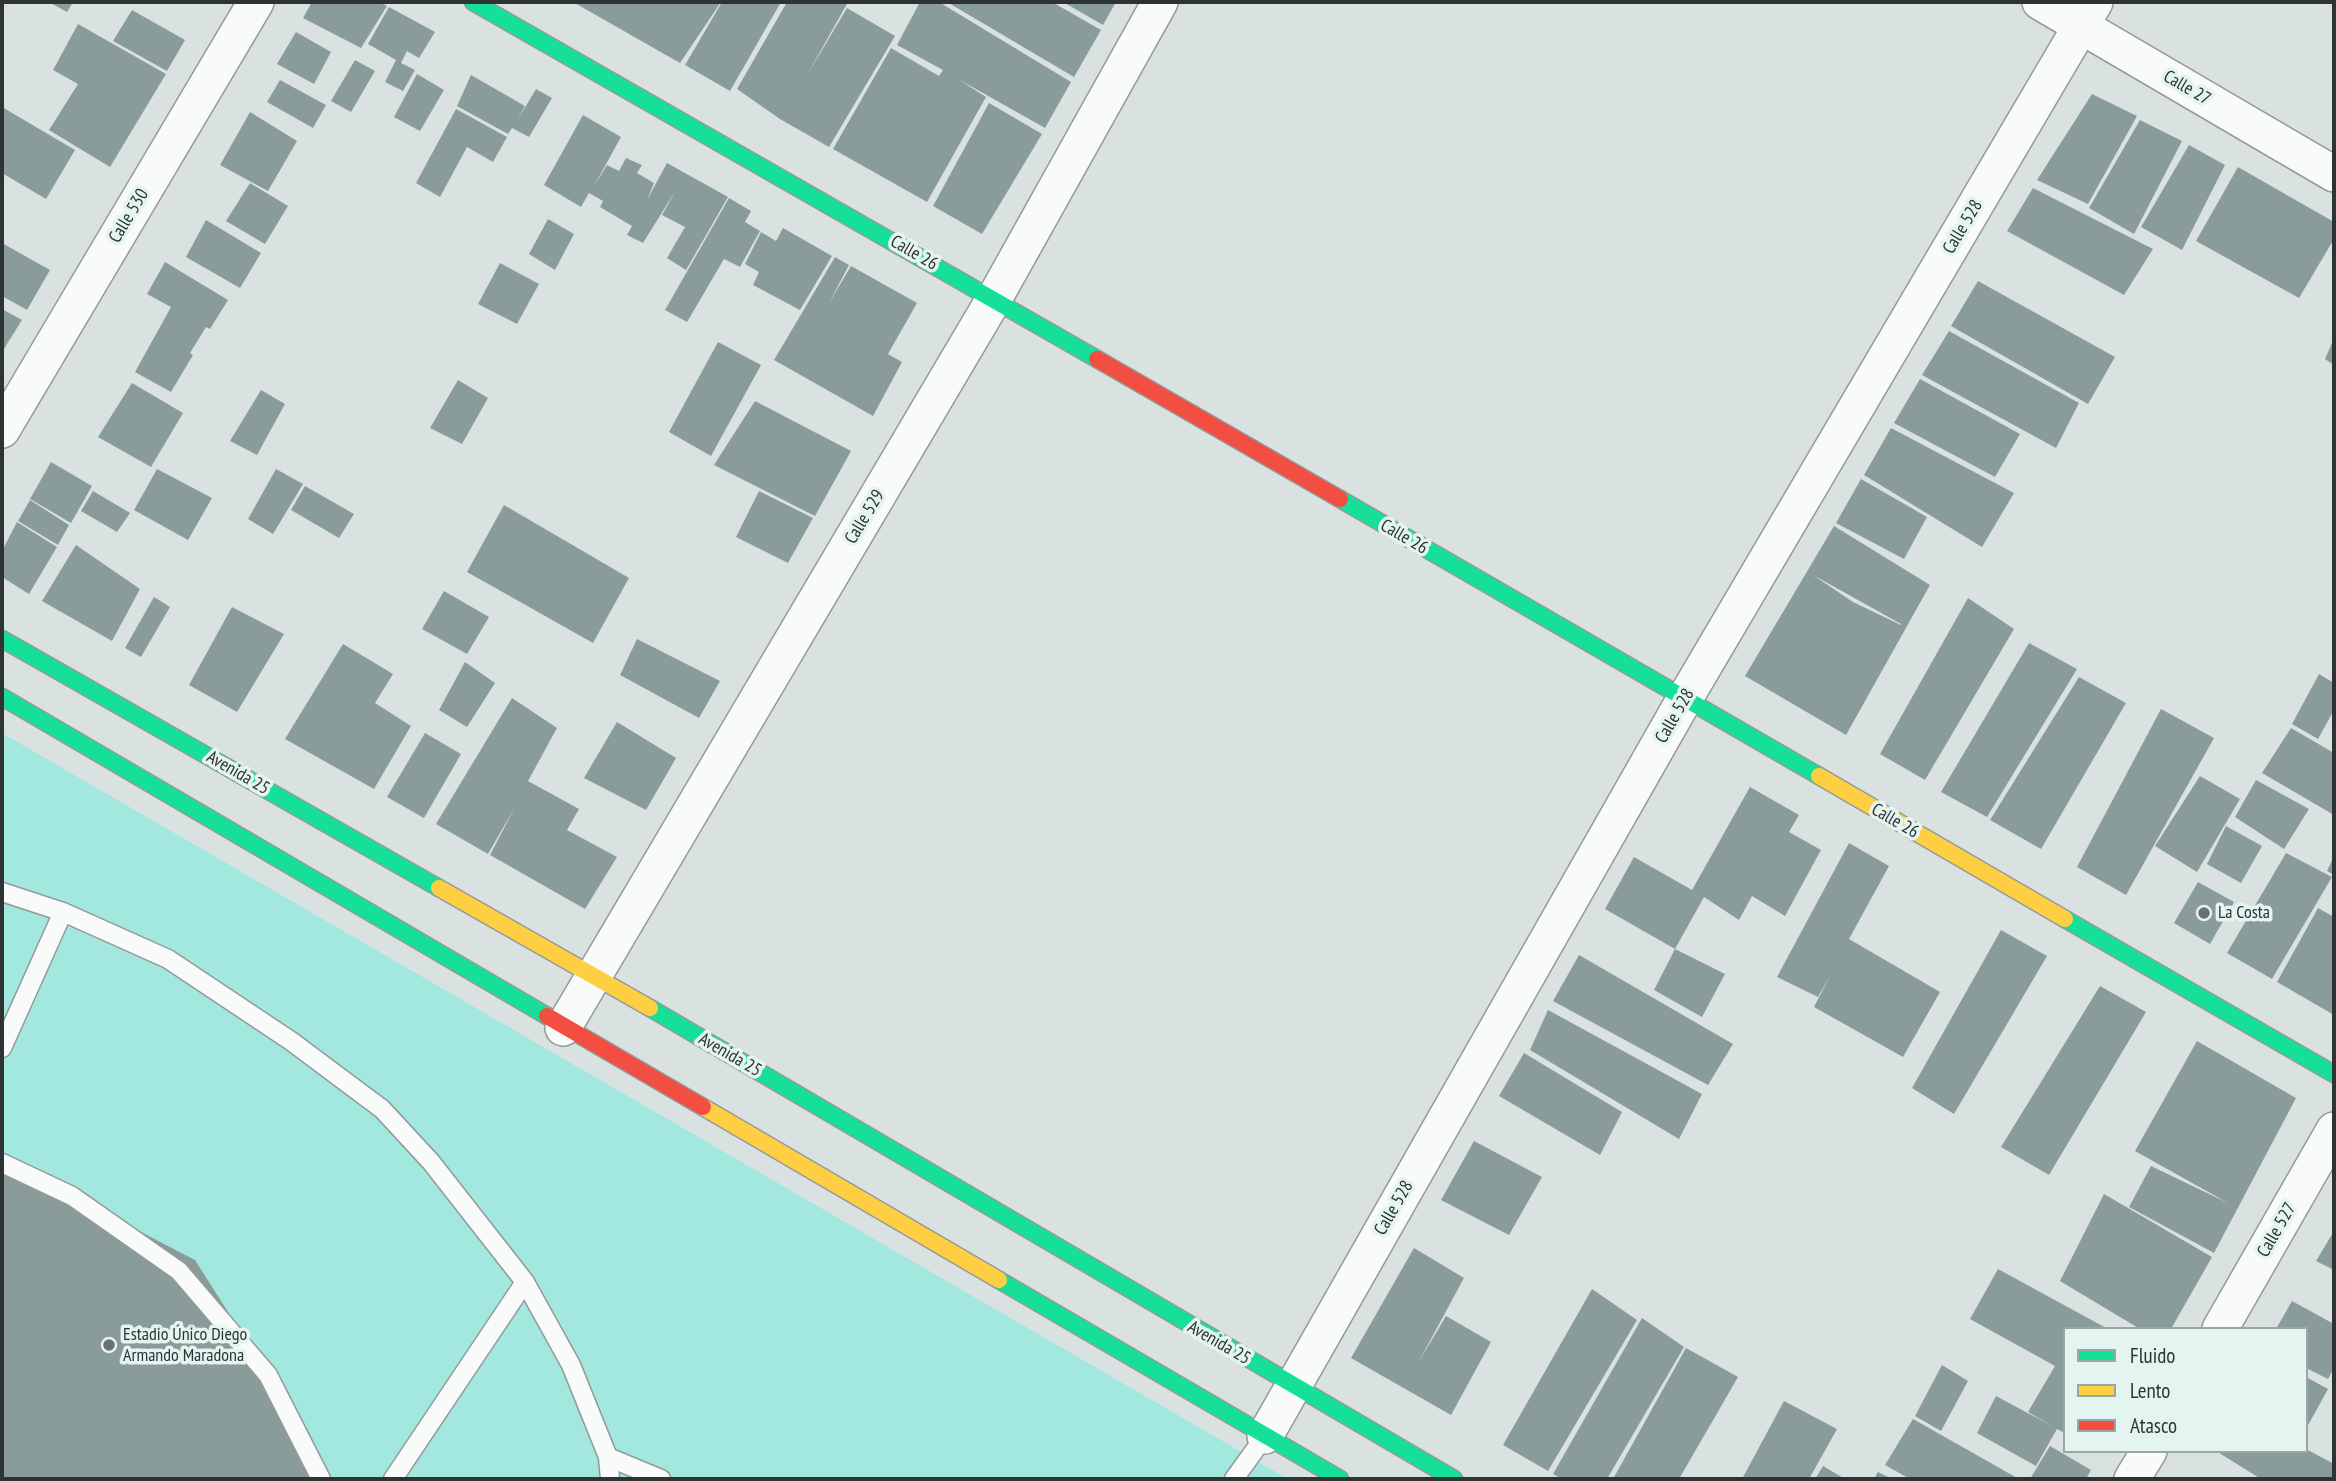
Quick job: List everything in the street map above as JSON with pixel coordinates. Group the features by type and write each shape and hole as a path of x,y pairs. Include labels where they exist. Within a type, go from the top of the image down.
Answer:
{"main road":[{"name":"Calle 26","path":"473,2 994,299 2334,1074"},
{"name":"Avenida 25","path":"2,639 595,976 1454,1479"},
{"path":"2,697 563,1028 1340,1479"}],"street":[{"name":"Calle 530","path":"2,430 256,2"},
{"name":"Calle 529","path":"563,1028 994,299 1160,2"},
{"name":"Calle 27","path":"2040,2 2088,14 2334,174"},
{"name":"Calle 528","path":"1265,1436 1684,700 2088,14"},
{"name":"Calle 527","path":"2221,1327 2334,1130"},
{"path":"2133,1479 2148,1453"}],"lane":[{"path":"2,892 63,912 167,959 291,1041 382,1109 431,1163 524,1282 571,1365 608,1457 610,1479"},
{"path":"2,1048 63,912"},
{"path":"2,1163 72,1195 178,1271 268,1375 321,1479"},
{"path":"393,1479 524,1282"},
{"path":"1234,1479 1265,1436"},
{"path":"608,1457 661,1479"}],"shaded area":[{"path":"2,733 1288,1479 2,1479"}],"building":[{"path":"49,2 73,2 67,12"},
{"path":"312,2 380,2 387,6 361,48 303,18"},
{"path":"573,2 721,2 680,63"},
{"path":"722,2 781,2 730,91 685,65"},
{"path":"787,2 848,2 806,77 847,8 895,36 829,147 780,119 737,89"},
{"path":"920,2 939,2 1071,82 1045,128 958,79 986,97 927,202 833,149 891,48 939,76 943,70 897,45"},
{"path":"947,2 1052,2 1101,30 1074,77"},
{"path":"1063,2 1116,2 1103,25"},
{"path":"389,7 435,32 419,58 407,51 401,63 415,70 403,91 385,82 396,60 368,44"},
{"path":"132,10 185,40 167,71 113,41"},
{"path":"78,24 166,74 110,167 49,130 78,84 53,70"},
{"path":"296,32 331,52 314,84 277,64"},
{"path":"355,60 375,71 351,112 331,101"},
{"path":"417,74 444,90 420,131 394,117"},
{"path":"471,75 525,106 517,121 536,89 552,98 529,137 512,128 508,134 457,106"},
{"path":"280,80 326,105 313,128 267,102"},
{"path":"2092,94 2137,116 2088,204 2037,180"},
{"path":"989,103 1042,134 982,234 933,206"},
{"path":"2,107 75,150 46,199 2,173"},
{"path":"456,109 507,137 493,162 467,147 440,197 416,183"},
{"path":"250,112 297,141 268,191 220,165"},
{"path":"583,115 621,137 594,186 607,165 619,171 626,158 642,165 637,173 654,183 647,200 667,163 728,197 686,270 667,258 685,227 662,215 676,190 643,243 627,235 632,226 600,207 603,201 589,193 581,207 544,185"},
{"path":"2140,120 2182,141 2134,234 2089,208"},
{"path":"2189,145 2225,165 2182,250 2141,227"},
{"path":"2238,167 2334,222 2334,239 2299,298 2196,241"},
{"path":"250,183 288,206 265,244 226,221"},
{"path":"2033,188 2153,249 2124,295 2007,231"},
{"path":"729,198 751,211 745,222 760,231 740,267 724,259 687,322 665,310"},
{"path":"548,219 574,234 555,270 529,254"},
{"path":"206,220 261,253 240,288 186,257"},
{"path":"783,228 832,256 800,310 753,285 759,272 745,264 761,232 776,241"},
{"path":"2,243 50,270 27,310 2,296"},
{"path":"835,257 849,265 829,303 851,266 917,303 888,354 902,362 873,416 774,360"},
{"path":"165,262 228,300 210,329 206,327 171,392 135,372 171,307 147,294"},
{"path":"500,263 539,284 517,324 478,304"},
{"path":"1978,281 2115,357 2088,404 1951,326"},
{"path":"2,309 22,320 2,352"},
{"path":"1949,331 2079,403 2056,448 1922,375"},
{"path":"2334,338 2334,365 2325,359"},
{"path":"718,342 761,365 711,456 669,432"},
{"path":"1920,379 2020,434 1995,477 1894,423"},
{"path":"458,380 488,398 462,444 430,428"},
{"path":"132,383 183,413 151,467 98,437"},
{"path":"261,390 285,404 257,455 230,441"},
{"path":"755,401 851,451 815,516 714,465"},
{"path":"1891,428 2014,493 1982,547 1864,475"},
{"path":"51,462 92,486 71,523 30,499"},
{"path":"157,469 212,498 188,540 134,510"},
{"path":"276,469 303,484 273,534 248,519"},
{"path":"1861,479 1927,517 1904,559 1836,523"},
{"path":"305,486 354,514 339,538 291,510"},
{"path":"93,491 130,513 117,532 81,511"},
{"path":"759,491 813,518 788,563 736,537"},
{"path":"30,500 69,525 58,545 18,521"},
{"path":"504,505 629,578 593,643 467,572"},
{"path":"17,522 57,547 29,594 2,577 2,551"},
{"path":"1834,526 1930,585 1846,735 1745,676","holes":["1813,575 1901,624 1853,602"]},
{"path":"76,545 140,589 112,641 42,601"},
{"path":"444,591 489,617 467,654 422,629"},
{"path":"154,597 170,607 141,657 125,648"},
{"path":"1968,598 2014,629 1925,780 1880,754"},
{"path":"232,607 284,634 237,712 189,685"},
{"path":"637,639 720,681 699,718 620,675"},
{"path":"2029,643 2077,669 1987,817 1941,792"},
{"path":"343,644 393,674 375,703 411,726 374,789 285,739"},
{"path":"465,662 495,683 467,727 439,710"},
{"path":"2319,674 2334,683 2334,710 2318,739 2292,724"},
{"path":"2079,677 2126,703 2041,849 1990,820"},
{"path":"512,698 557,728 528,781 579,809 567,830 617,857 585,909 490,855 515,807 488,854 436,824"},
{"path":"2161,709 2214,738 2126,895 2077,867"},
{"path":"617,722 676,758 646,810 584,778"},
{"path":"2291,728 2334,753 2334,815 2262,773"},
{"path":"425,733 461,754 424,818 387,797"},
{"path":"2200,776 2240,799 2197,872 2155,846"},
{"path":"2256,780 2309,809 2284,849 2235,817"},
{"path":"1750,787 1799,815 1789,832 1821,850 1785,916 1752,896 1739,920 1704,897 1675,949 1605,909 1634,857 1692,890"},
{"path":"2226,826 2262,846 2241,883 2207,864"},
{"path":"1849,843 1889,866 1849,939 1940,992 1903,1057 1814,1007 1831,974 1818,997 1777,977"},
{"path":"2286,853 2332,877 2272,979 2227,953"},
{"path":"2334,856 2334,875 2327,871"},
{"name":"La Costa","path":"2198,882 2234,902 2210,944 2174,923"},
{"path":"2318,908 2334,917 2334,1015 2277,982"},
{"path":"2001,930 2047,956 1954,1114 1912,1088"},
{"path":"1675,949 1725,974 1702,1017 1654,990"},
{"path":"1579,955 1733,1044 1708,1085 1553,1001"},
{"path":"2100,986 2146,1012 2049,1175 2001,1147"},
{"path":"1548,1010 1702,1094 1679,1139 1530,1050"},
{"path":"2197,1041 2296,1098 2214,1253 2129,1207 2151,1166 2228,1203 2135,1151"},
{"path":"1524,1053 1622,1112 1600,1155 1499,1096"},
{"path":"1474,1141 1542,1177 1509,1235 1441,1200"},
{"name":"Estadio Único Diego Armando Maradona","path":"2,1163 195,1260 268,1375 321,1479 2,1479"},
{"path":"2104,1194 2212,1257 2172,1327 2137,1327 2060,1281"},
{"path":"2334,1231 2334,1270 2316,1261"},
{"path":"1414,1248 1464,1278 1418,1363 1446,1316 1491,1342 1451,1415 1351,1358"},
{"path":"1998,1269 2104,1327 2063,1327 2063,1432 2057,1429 2036,1466 1977,1433 1996,1396 2050,1425 2028,1412 2055,1366 1970,1319"},
{"path":"1592,1289 1637,1320 1548,1471 1503,1445"},
{"path":"2292,1301 2334,1324 2334,1368 2328,1379 2308,1369 2308,1327 2277,1327"},
{"path":"1642,1318 1684,1347 1607,1479 1562,1479 1553,1474"},
{"path":"1686,1348 1738,1377 1679,1479 1613,1479"},
{"path":"1942,1365 1968,1381 1941,1431 1915,1416"},
{"path":"2308,1378 2328,1389 2308,1425"},
{"path":"1784,1401 1837,1429 1809,1479 1742,1479"},
{"path":"1913,1419 2019,1479 1910,1479 1885,1465"},
{"path":"2050,1446 2091,1470 2086,1479 2030,1479"},
{"path":"2308,1450 2334,1464 2334,1479 2261,1479 2219,1453 2308,1453"},
{"path":"1823,1466 1845,1479 1815,1479"},
{"path":"1878,1472 1892,1479 1874,1479"}],"traffic: fast":[{"path":"473,2 1097,359"},
{"path":"1340,499 1819,776"},
{"path":"2,639 439,888"},
{"path":"2,697 547,1016"},
{"path":"2065,919 2334,1074"},
{"path":"650,1008 1454,1479"},
{"path":"999,1280 1340,1479"}],"traffic: slow":[{"path":"1819,776 2065,919"},
{"path":"439,888 650,1008"},
{"path":"703,1107 999,1280"}],"traffic: jam":[{"path":"1097,359 1340,499"},
{"path":"547,1016 703,1107"}],"place":[{"name":"La Costa","path":"2204,913"},
{"name":"Estadio Único Diego Armando Maradona","path":"109,1345"}]}
